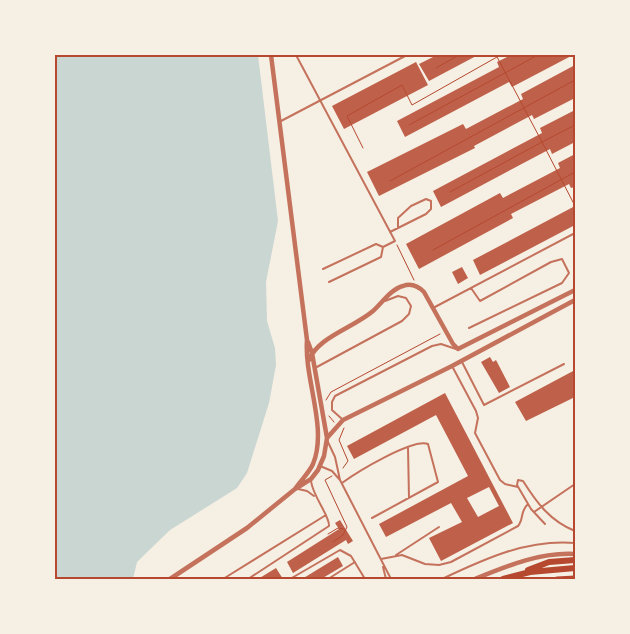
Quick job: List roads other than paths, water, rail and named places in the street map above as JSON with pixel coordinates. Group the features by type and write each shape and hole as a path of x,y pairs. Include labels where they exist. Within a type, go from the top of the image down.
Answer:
{"highway":[{"path":"505,578 540,565 575,560"},
{"path":"505,578 537,571 575,568"}],"main road":[{"path":"557,579 575,578"}],"street":[{"path":"271,55 307,340 307,365 318,443 312,466 295,489"},
{"path":"307,365 312,353 322,342 361,321 399,287 408,285 417,287 424,292 453,344 458,349 575,290"},
{"path":"327,439 344,420 452,366 575,300"},
{"path":"170,579 242,532 295,489 311,479 320,466 327,439 312,353 307,340"},
{"path":"475,579 505,566 525,561 575,554"}],"lane":[{"path":"296,55 321,99 395,242 383,248"},
{"path":"279,122 407,55"},
{"path":"390,232 398,228 426,214 431,209 431,201 426,199 411,206 398,218 398,228"},
{"path":"433,308 575,233"},
{"path":"323,269 376,244 383,248"},
{"path":"329,282 382,257 383,248"},
{"path":"469,328 562,283 569,274 562,259 551,262 480,302 472,288"},
{"path":"315,368 402,321 411,310 408,300 402,296 382,302"},
{"path":"344,420 332,410 332,402 335,396 432,346 439,344 458,349"},
{"path":"461,361 484,405 564,364"},
{"path":"452,366 476,411 478,418 475,432 500,480 505,484 518,487"},
{"path":"327,439 335,457 341,481 391,579"},
{"path":"341,481 421,442 428,444 438,477 436,483 372,518"},
{"path":"408,448 409,498"},
{"path":"320,466 328,469 341,481"},
{"path":"248,579 328,527 329,521 314,496 311,479"},
{"path":"545,524 528,504 518,487 517,481 522,480 541,508 554,520 575,531"},
{"path":"534,512 575,486"},
{"path":"295,489 305,490 314,496"},
{"path":"396,555 413,558 432,566 451,562 518,526 522,521 522,510 528,504"},
{"path":"223,579 326,515"},
{"path":"380,559 396,555 438,527"},
{"path":"442,579 490,556 507,551 554,543 575,544"},
{"path":"290,579 335,552 343,551 354,562 365,579"},
{"path":"328,579 354,562"},
{"path":"383,564 386,579"}]}
